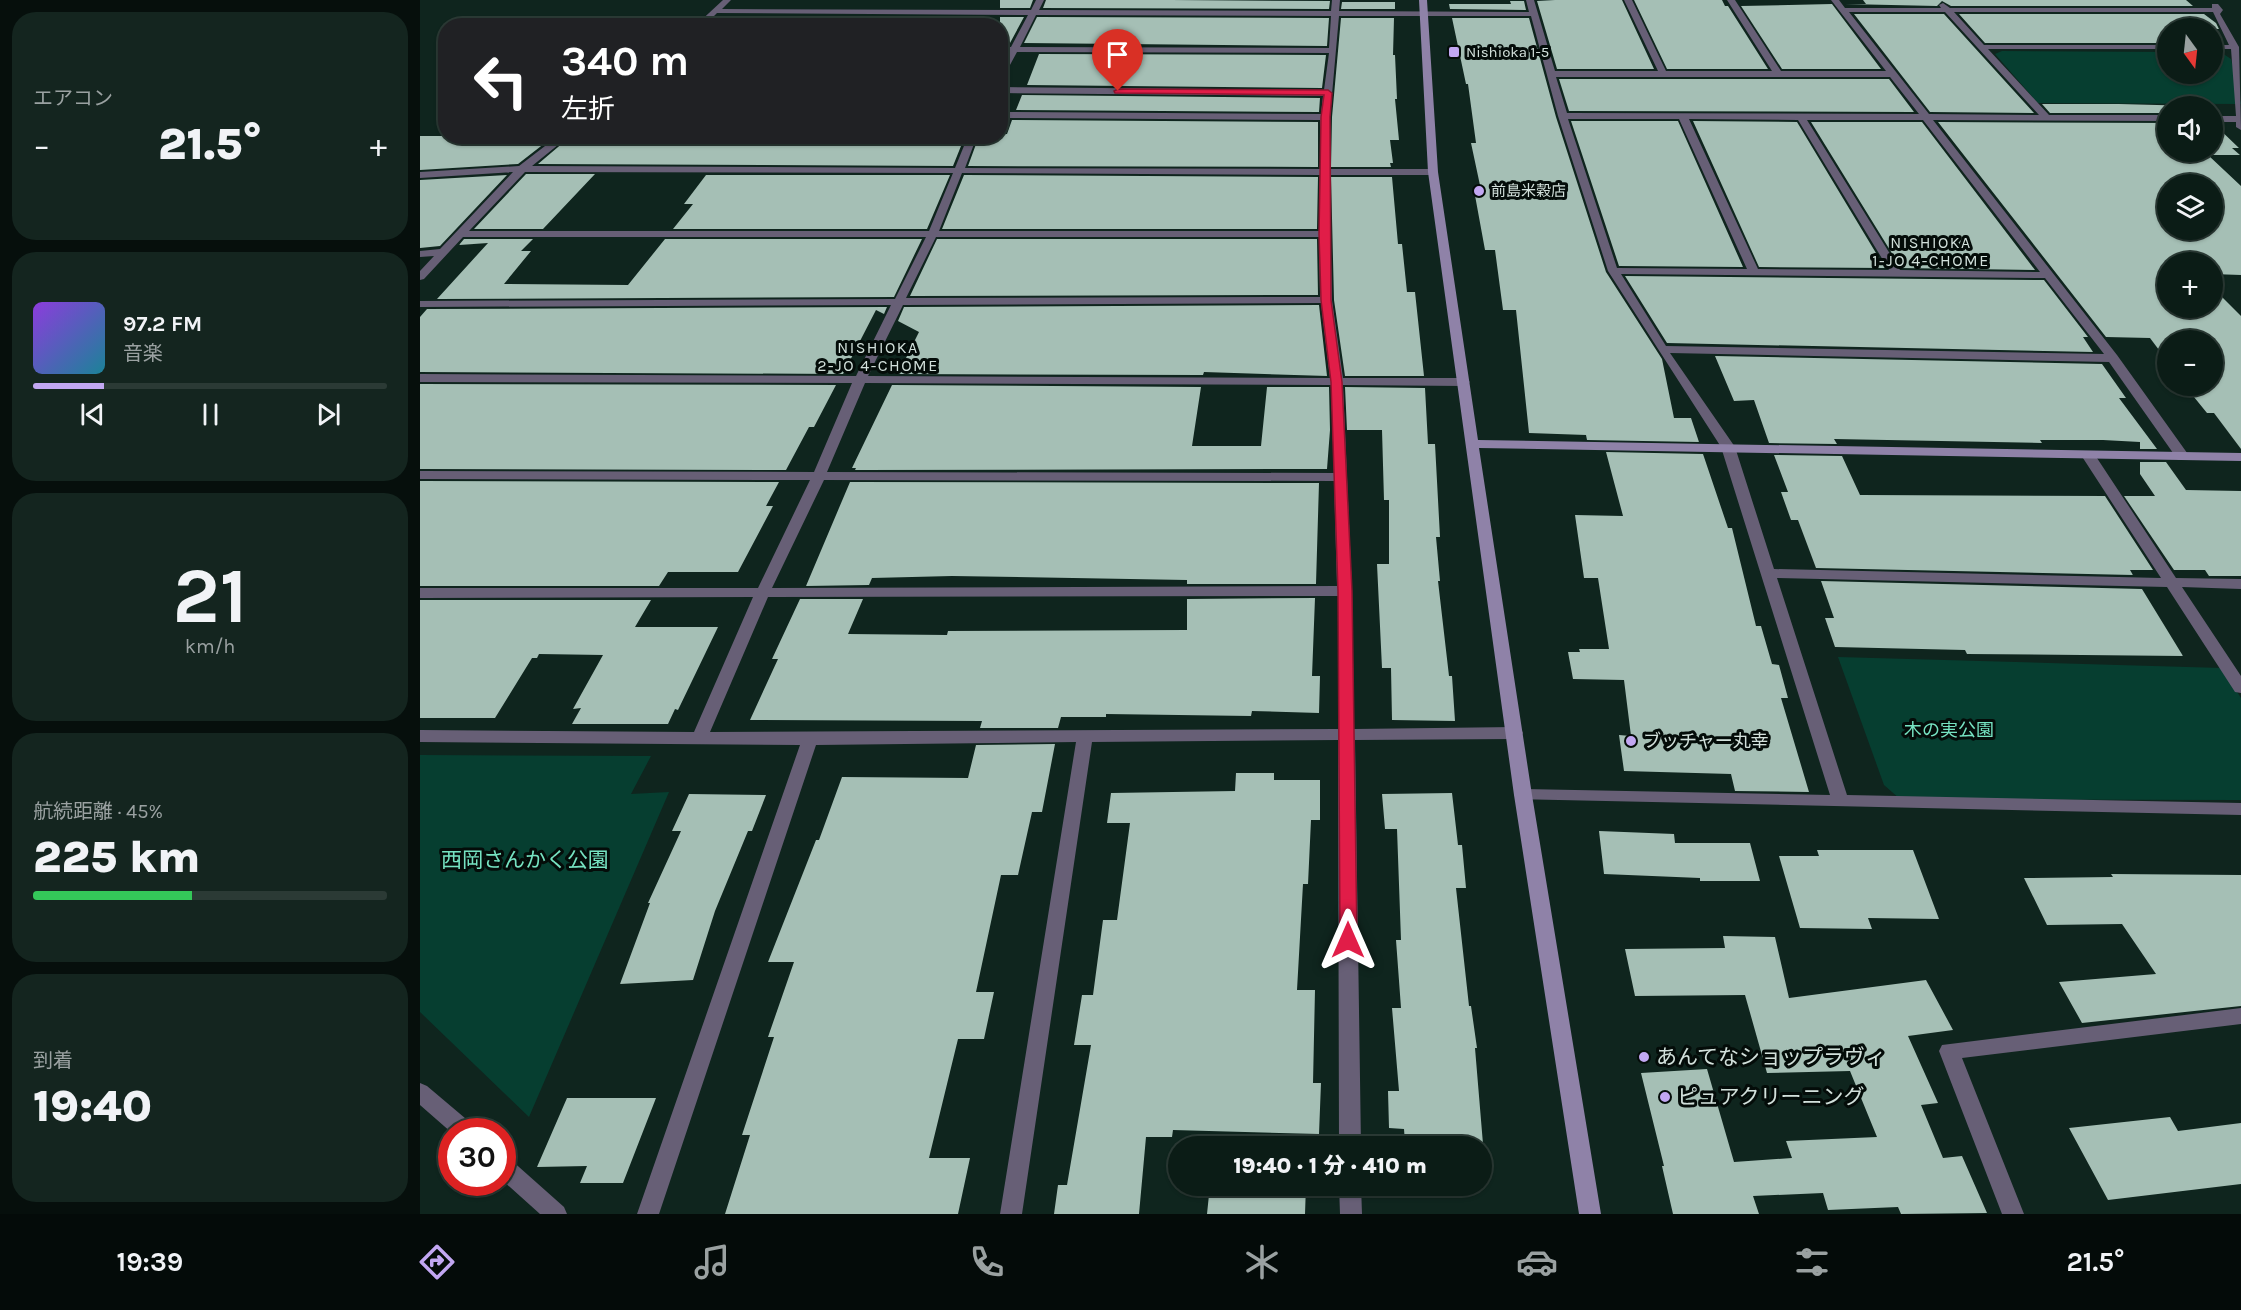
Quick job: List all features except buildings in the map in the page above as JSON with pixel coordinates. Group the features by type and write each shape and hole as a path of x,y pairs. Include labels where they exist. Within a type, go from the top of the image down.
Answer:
{"street":[{"path":"708,18 728,0"},
{"path":"1008,61 1040,0"},
{"path":"1423,0 1433,172 1523,795 1590,1214"},
{"path":"1530,0 1563,116 1613,271 1728,447 1841,802"},
{"path":"1628,0 1663,74"},
{"path":"1731,0 1778,74"},
{"path":"1835,0 2046,275 2113,358 2183,457"},
{"path":"1939,0 2047,118"},
{"path":"2208,0 2219,10"},
{"path":"715,11 1034,11 1335,6 1424,13 1534,14"},
{"path":"1335,6 1333,51 1325,117 1324,234 1326,300 1336,382 1345,591 1350,1136"},
{"path":"1843,10 2219,10"},
{"path":"2219,10 2216,14 2235,47 2240,123 2223,121"},
{"path":"1980,46 2157,47"},
{"path":"2223,47 2235,47"},
{"path":"1008,49 1333,51"},
{"path":"1551,74 1892,74"},
{"path":"1008,90 1328,93"},
{"path":"1008,115 1325,117"},
{"path":"1563,116 2157,118"},
{"path":"1683,117 1754,272"},
{"path":"1801,117 1897,274"},
{"path":"420,277 522,169 555,144"},
{"path":"700,737 763,592 819,476 860,380 933,232 969,144"},
{"path":"420,175 522,169 1433,172"},
{"path":"463,234 933,232 1324,234"},
{"path":"420,254 444,252"},
{"path":"1613,271 2046,275"},
{"path":"420,304 1326,300"},
{"path":"1662,349 2113,358"},
{"path":"420,378 1464,382"},
{"path":"1473,444 2241,457"},
{"path":"2088,455 2241,688"},
{"path":"420,475 1339,477"},
{"path":"1768,573 2241,584"},
{"path":"420,593 1345,591"},
{"path":"420,736 810,739 1515,733"},
{"path":"1011,1214 1085,737"},
{"path":"648,1214 810,739"},
{"path":"1523,795 2241,809"},
{"path":"2013,1214 1949,1051 2241,1016"},
{"path":"420,1092 449,1118"},
{"path":"516,1178 556,1214"},
{"path":"1350,1196 1351,1214"}],"green space":[{"path":"2002,51 2157,52 2157,84 2223,84 2223,54 2231,59 2241,104 2223,104 2223,96 2157,96 2157,104 2038,103 1995,54"},
{"name":"木の実公園","path":"1838,657 2222,668 2241,698 2241,800 1900,799 1884,785"},
{"name":"西岡さんかく公園","path":"420,755 651,756 631,794 669,792 529,1117 420,1012"}],"place":[{"name":"Nishioka 1-5","path":"1454,52"},
{"name":"前島米穀店","path":"1479,191"},
{"name":"ブッチャー丸幸","path":"1631,741"},
{"name":"あんてなショップラヴィ","path":"1644,1057"},
{"name":"ピュアクリーニング","path":"1665,1097"}],"district":[{"name":"NISHIOKA 1-JO 4-CHOME","path":"1931,251"},
{"name":"NISHIOKA 2-JO 4-CHOME","path":"878,356"}],"route":[{"path":"1118,91 1328,93 1325,117 1324,234 1326,300 1336,382 1345,591 1348,940"}]}
